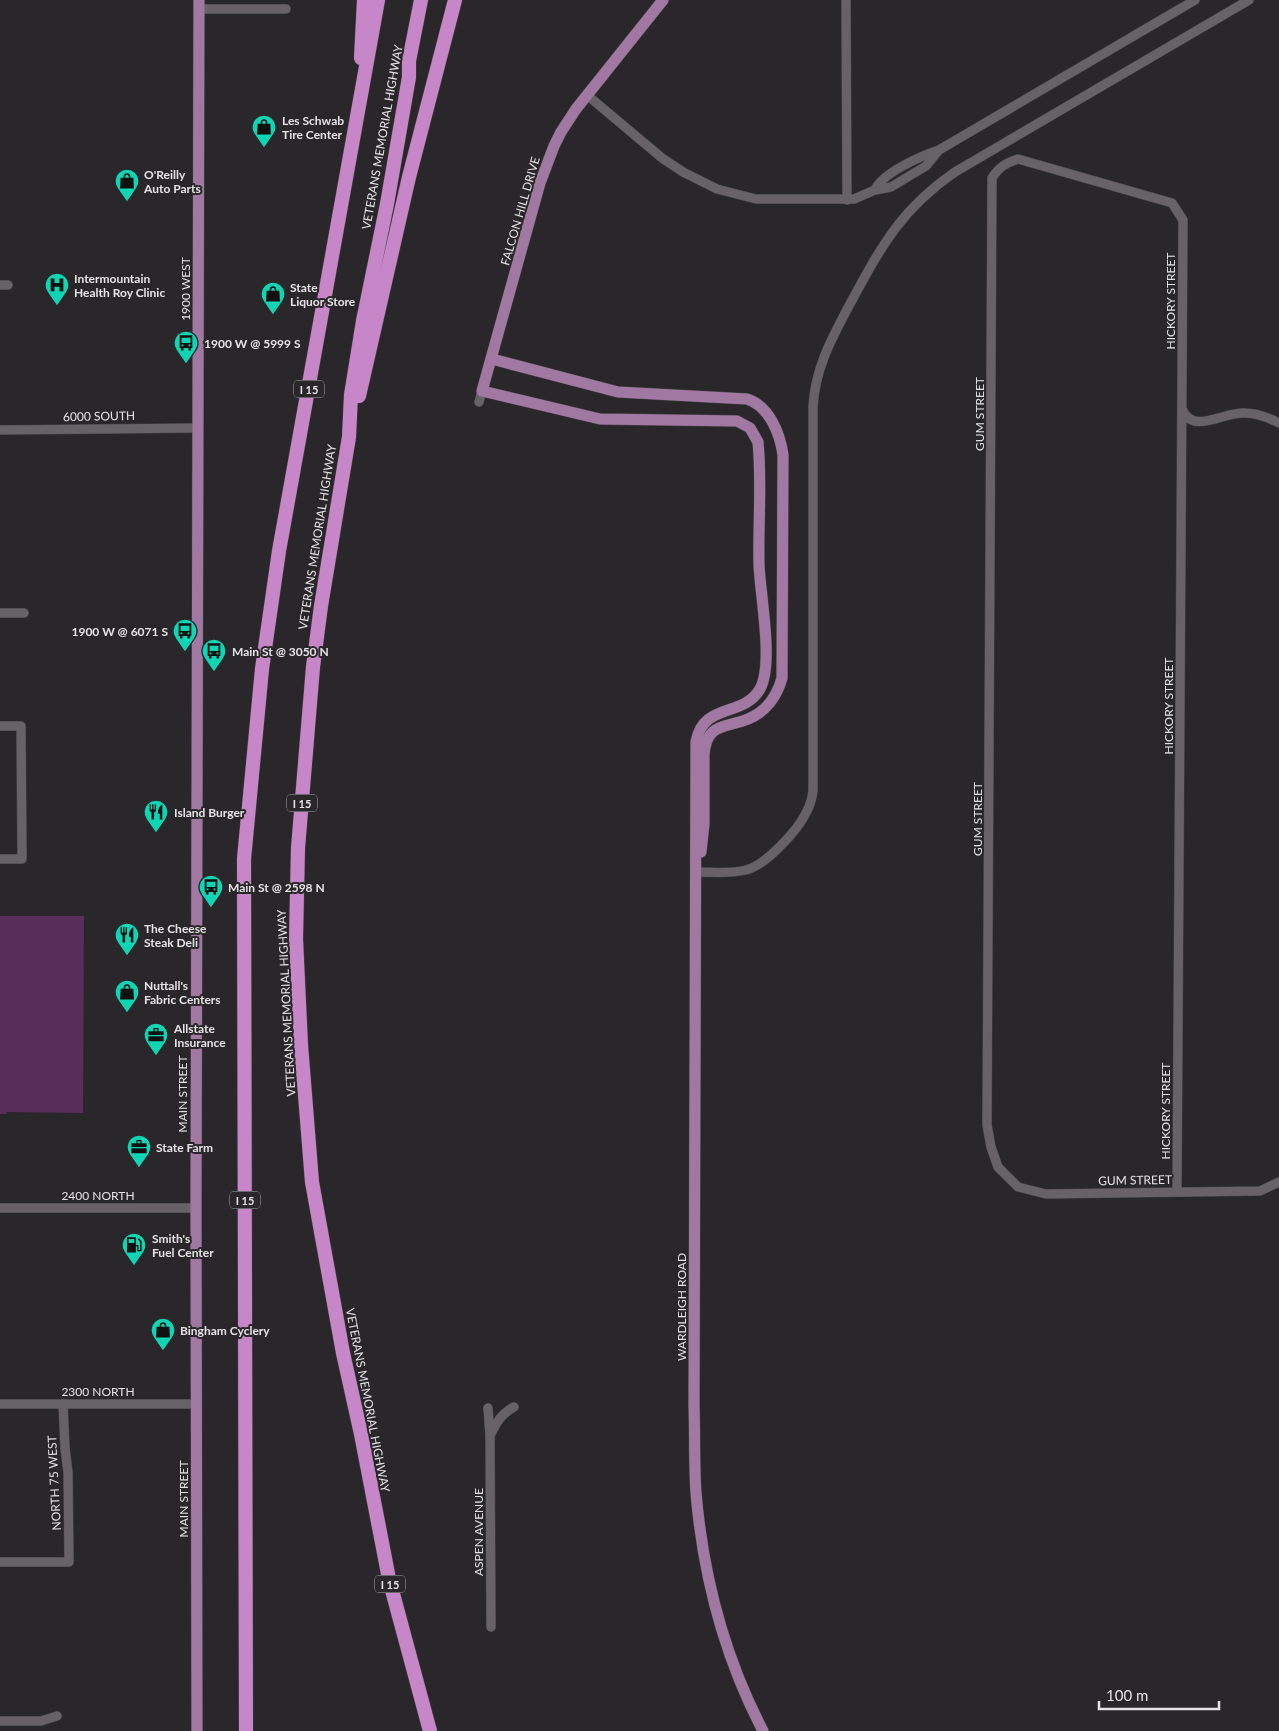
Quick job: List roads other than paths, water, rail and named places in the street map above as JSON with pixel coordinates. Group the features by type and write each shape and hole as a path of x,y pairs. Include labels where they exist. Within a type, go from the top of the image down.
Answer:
{"highway":[{"path":"359,109 364,0"},
{"name":"I 15","path":"246,1731 244,859 262,669 279,551 378,0"},
{"name":"VETERANS MEMORIAL HIGHWAY","path":"421,0 409,61 388,204 363,321 348,437 321,606 313,667 298,848 296,939 301,1045 312,1182 342,1353 361,1434 389,1579 430,1731"},
{"path":"348,437 379,315 409,177 455,0"},
{"path":"449,27 460,0"}],"main road":[{"name":"FALCON HILL DRIVE","path":"663,0 560,132 540,183 481,396 600,419 737,421 750,428 756,437 759,447 759,572 764,620 765,672 759,690 751,699 740,706 712,716 703,724 698,733 696,742 696,872"},
{"name":"1900 WEST","path":"198,4 198,667"},
{"path":"492,359 618,392 747,399 765,410 778,433 783,455 782,678 777,691 765,709 747,720 721,726 712,734 706,744 703,836 696,872"},
{"name":"MAIN STREET","path":"197,1731 198,667"},
{"name":"WARDLEIGH ROAD","path":"696,872 694,1405 696,1493 702,1544 716,1610 740,1681 763,1731"}],"street":[{"path":"846,0 847,200"},
{"path":"587,95 672,166 711,187 756,198 847,200 862,197 875,190 887,188 921,169 931,162 939,150 1196,0"},
{"path":"696,872 738,872 758,866 768,858 798,824 806,814 810,802 812,791 813,407 815,386 828,345 883,245 910,210 955,172 1250,0"},
{"path":"198,4 286,9"},
{"name":"HICKORY STREET","path":"992,178 997,170 1006,163 1018,159 1172,202 1183,220 1177,1192"},
{"name":"GUM STREET","path":"992,178 987,1125 991,1147 998,1167 1018,1186 1046,1194 1260,1192 1279,1182"},
{"path":"1182,408 1186,417 1195,422 1244,412 1268,417 1279,423"},
{"name":"6000 SOUTH","path":"0,430 198,428"},
{"path":"0,612 24,612"},
{"path":"0,726 21,726 22,859 0,859"},
{"name":"2400 NORTH","path":"0,1208 196,1208"},
{"name":"2300 NORTH","path":"0,1404 196,1404"},
{"name":"NORTH 75 WEST","path":"0,1562 69,1562 68,1472 63,1404"},
{"name":"ASPEN AVENUE","path":"490,1436 498,1419 504,1412 514,1407"},
{"name":"ASPEN AVENUE","path":"488,1408 490,1436 491,1627"},
{"path":"0,1722 41,1721 57,1716"}],"place":[{"name":"Les Schwab Tire Center","path":"264,148"},
{"name":"O'Reilly Auto Parts","path":"127,202"},
{"name":"Intermountain Health Roy Clinic","path":"57,306"},
{"name":"State Liquor Store","path":"273,315"},
{"name":"1900 W @ 5999 S","path":"186,364"},
{"name":"1900 W @ 6071 S","path":"185,652"},
{"name":"Main St @ 3050 N","path":"214,672"},
{"name":"Island Burger","path":"156,833"},
{"name":"Main St @ 2598 N","path":"211,908"},
{"name":"The Cheese Steak Deli","path":"127,956"},
{"name":"Nuttall's Fabric Centers","path":"127,1013"},
{"name":"Allstate Insurance","path":"156,1056"},
{"name":"State Farm","path":"139,1168"},
{"name":"Smith's Fuel Center","path":"134,1266"},
{"name":"Bingham Cyclery","path":"163,1351"}]}
